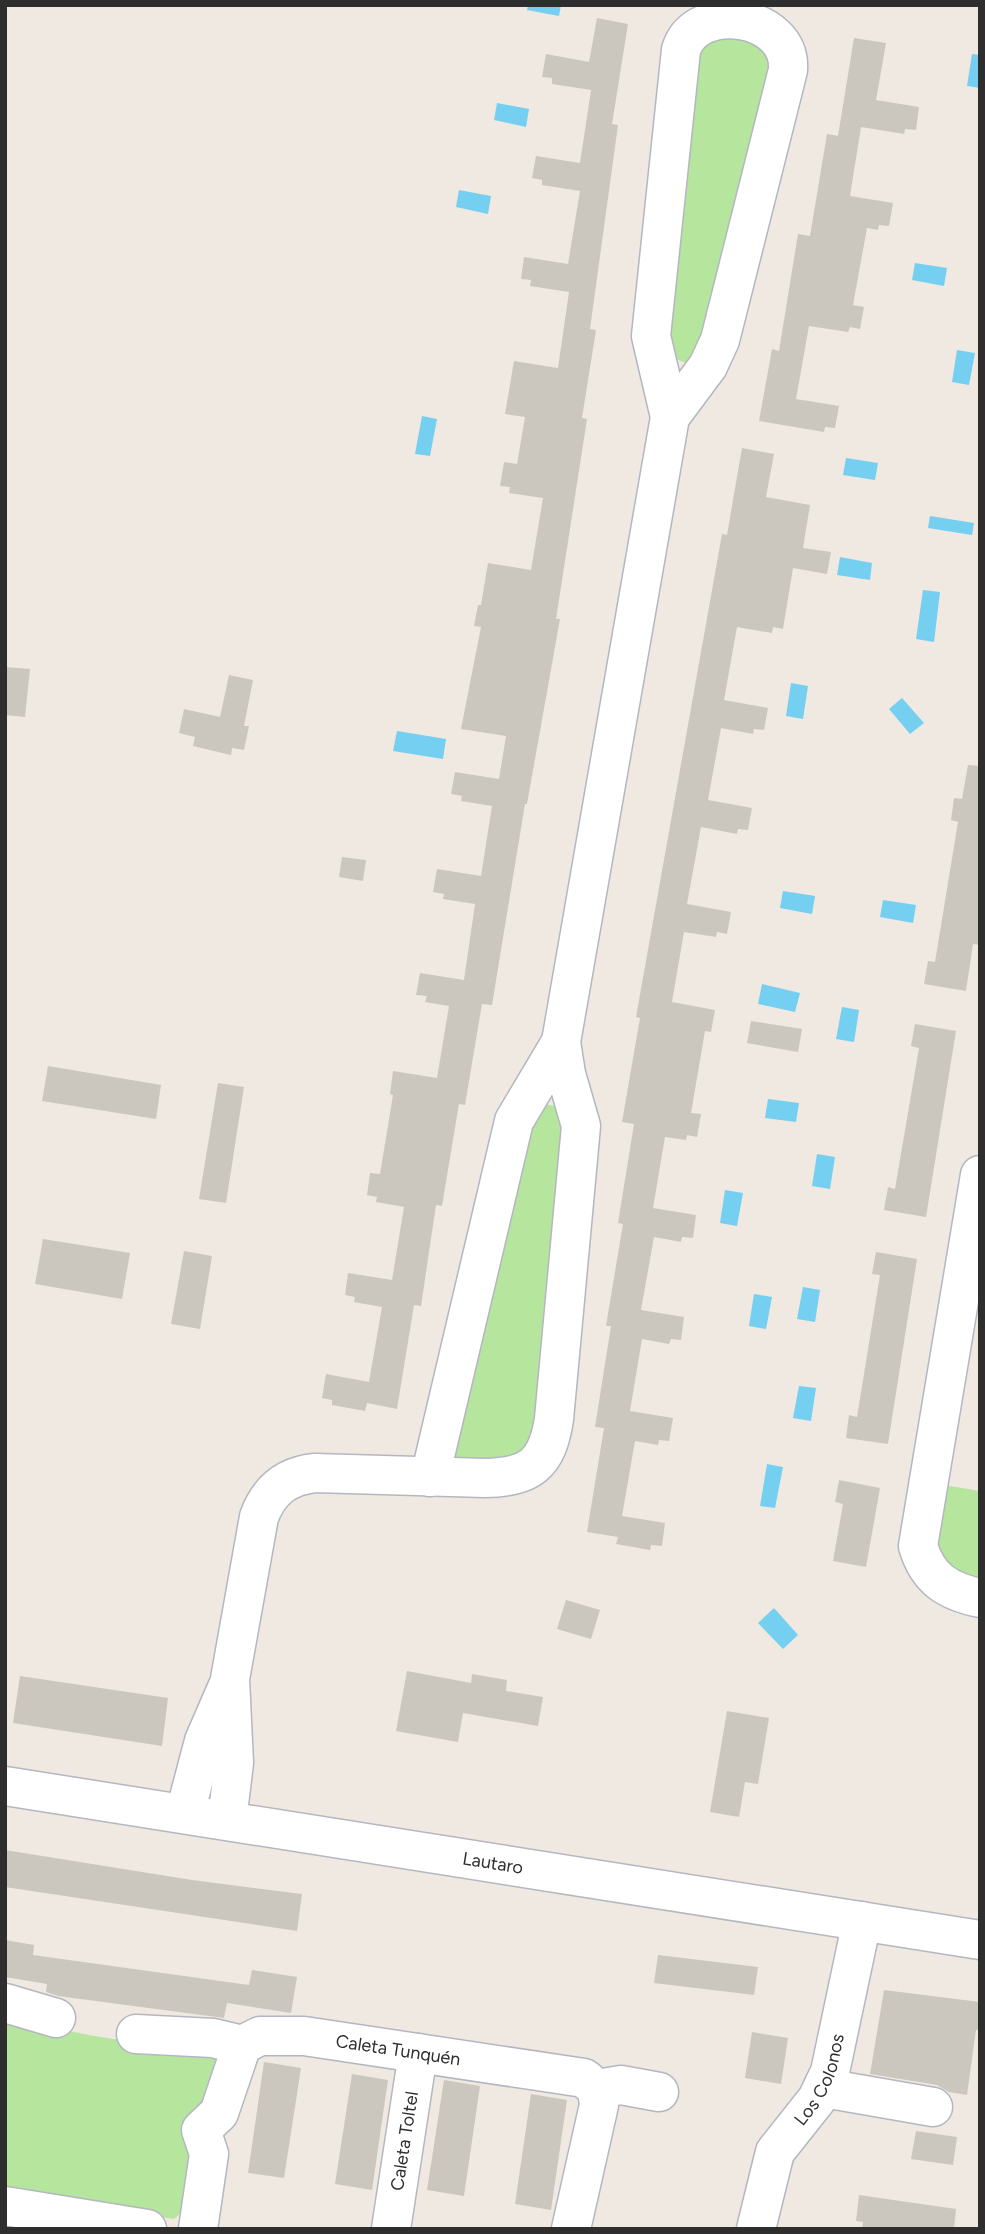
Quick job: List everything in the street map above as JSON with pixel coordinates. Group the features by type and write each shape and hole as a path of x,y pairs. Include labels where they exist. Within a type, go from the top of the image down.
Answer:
{"street":[{"path":"430,1477 514,1121 561,1042 670,417 663,380 654,357 651,323 681,50 693,15 708,19 728,17 764,25 782,40 789,62 720,340 708,366 670,417"},
{"path":"654,357 680,370 708,366"},
{"path":"185,1813 204,1741 230,1679 259,1517 270,1494 279,1485 302,1474 430,1477 513,1475 537,1464 549,1445 554,1419 581,1136 561,1042"},
{"path":"525,1099 552,1096 576,1106"},
{"path":"980,1175 918,1546 923,1562 945,1588 980,1598"},
{"path":"227,1819 234,1763 230,1679"},
{"name":"Lautaro","path":"5,1786 980,1940"},
{"name":"Los Colonos","path":"756,2229 775,2152 824,2088 835,2054 862,1921"},
{"path":"5,2003 56,2018"},
{"name":"Caleta Tunquén","path":"136,2034 214,2038 242,2045 260,2036 285,2035 584,2078 597,2089 621,2085 659,2092"},
{"path":"198,2229 209,2154 201,2130 219,2113 242,2045"},
{"name":"Caleta Toltel","path":"391,2229 418,2053"},
{"path":"824,2088 933,2106"},
{"path":"571,2229 599,2105 597,2089"},
{"path":"5,2206 82,2224 147,2229"}],"green space":[{"path":"722,31 775,52 707,346 686,363 666,355 692,57"},
{"path":"544,1104 562,1107 566,1112 544,1422 521,1463 454,1460 525,1122"},
{"path":"944,1485 980,1491 980,1579 962,1574 950,1566 943,1556 938,1530"},
{"path":"5,2014 109,2038 215,2050 218,2062 181,2213 174,2219 5,2194"}],"water":[{"path":"528,5 561,5 559,16 527,10"},
{"path":"972,54 980,55 980,88 967,86"},
{"path":"497,103 529,109 526,127 494,120"},
{"path":"459,190 491,196 488,214 456,207"},
{"path":"915,263 947,268 944,286 912,280"},
{"path":"957,350 975,353 969,385 952,382"},
{"path":"422,416 437,419 430,456 415,454"},
{"path":"846,458 878,463 875,480 843,475"},
{"path":"930,516 974,523 972,535 928,528"},
{"path":"840,557 872,563 870,580 837,575"},
{"path":"923,590 940,592 934,642 916,639"},
{"path":"791,683 808,686 803,719 786,716"},
{"path":"902,698 924,723 910,734 889,709"},
{"path":"397,731 446,739 443,759 393,751"},
{"path":"783,891 815,896 812,914 780,908"},
{"path":"883,900 916,905 913,923 880,917"},
{"path":"762,984 800,993 795,1012 758,1004"},
{"path":"842,1007 859,1010 854,1042 836,1039"},
{"path":"768,1099 799,1103 796,1122 765,1118"},
{"path":"817,1154 835,1157 830,1189 812,1186"},
{"path":"725,1190 743,1193 737,1226 720,1223"},
{"path":"803,1287 820,1290 815,1322 797,1319"},
{"path":"754,1294 772,1297 766,1329 749,1326"},
{"path":"799,1386 816,1388 811,1421 793,1418"},
{"path":"767,1464 783,1467 775,1508 760,1506"},
{"path":"774,1608 798,1635 783,1649 758,1623"}],"building":[{"path":"597,18 628,24 612,124 618,125 590,329 596,330 582,418 587,419 556,619 560,619 525,804 492,1005 482,1004 465,1105 459,1104 442,1206 436,1205 421,1306 414,1305 397,1409 367,1403 365,1411 332,1405 332,1400 322,1398 326,1374 369,1382 382,1307 354,1302 355,1297 345,1295 348,1273 392,1280 404,1207 376,1202 377,1197 367,1195 370,1173 380,1174 393,1095 390,1094 393,1071 437,1078 449,1006 425,1002 427,996 416,995 420,973 464,980 475,904 443,899 444,894 433,892 437,869 481,876 492,806 461,801 462,796 451,794 455,772 499,779 506,736 461,729 481,627 474,626 478,605 481,605 488,563 531,570 543,498 509,493 510,487 500,486 504,462 517,464 525,417 505,414 514,361 558,368 569,292 530,286 531,280 521,279 524,257 568,264 580,191 542,185 542,180 532,178 536,156 580,163 591,90 552,84 552,78 542,77 546,54 589,62"},
{"path":"854,38 886,43 876,100 919,107 916,130 905,129 904,134 861,127 850,196 893,203 889,226 879,225 878,230 867,228 853,305 864,307 860,329 850,327 848,332 809,326 796,399 839,406 835,428 825,427 824,432 759,421 772,349 779,351 798,234 810,236 827,134 838,136"},
{"path":"742,448 774,454 766,497 810,505 803,548 831,552 827,574 793,568 783,629 773,627 772,633 737,627 724,700 768,708 764,730 754,729 753,734 721,728 708,800 752,808 748,830 738,829 737,834 701,827 687,904 731,912 727,934 717,932 716,937 684,932 672,1002 715,1010 711,1032 705,1031 691,1113 701,1114 697,1137 687,1135 686,1140 665,1137 653,1208 696,1215 693,1238 682,1237 681,1242 654,1237 641,1310 684,1317 681,1340 671,1339 669,1344 642,1339 630,1411 673,1418 669,1441 659,1440 658,1445 635,1441 622,1516 665,1523 662,1546 651,1545 650,1550 616,1544 618,1537 587,1532 604,1428 595,1427 611,1326 606,1326 623,1224 618,1223 634,1124 622,1122 640,1018 636,1017 722,534 727,535"},
{"path":"5,667 30,669 25,717 5,715"},
{"path":"229,675 253,680 244,726 249,726 244,750 232,748 231,755 193,746 195,737 179,733 184,709 220,717"},
{"path":"968,765 980,766 980,945 973,944 966,991 924,984 928,961 935,962 958,822 951,820 954,798 962,799"},
{"path":"342,857 366,860 363,881 339,877"},
{"path":"751,1021 802,1029 798,1052 747,1043"},
{"path":"915,1024 956,1031 926,1217 884,1210 888,1187 895,1189 919,1048 911,1046"},
{"path":"48,1066 161,1085 156,1119 42,1101"},
{"path":"218,1083 244,1087 226,1203 199,1199"},
{"path":"43,1239 130,1253 122,1299 35,1284"},
{"path":"184,1251 212,1256 200,1329 171,1324"},
{"path":"876,1252 917,1259 888,1444 846,1438 849,1415 857,1417 880,1275 872,1274"},
{"path":"839,1480 880,1488 866,1567 833,1561 843,1504 835,1502"},
{"path":"566,1600 600,1610 591,1639 557,1629"},
{"path":"407,1671 471,1683 472,1674 507,1680 506,1691 543,1697 538,1726 463,1713 458,1742 396,1731"},
{"path":"20,1676 168,1698 162,1746 13,1723"},
{"path":"727,1711 769,1718 758,1784 745,1782 739,1817 710,1812"},
{"path":"5,1850 192,1880 302,1894 297,1931 5,1887"},
{"path":"5,1940 34,1945 33,1955 249,1985 252,1970 297,1977 291,2013 227,2003 224,2018 58,1996 46,1992 47,1984 5,1977"},
{"path":"658,1955 758,1967 754,1995 654,1983"},
{"path":"884,1990 980,2002 980,2030 976,2030 967,2095 949,2092 937,2085 870,2074"},
{"path":"752,2032 788,2038 781,2084 745,2078"},
{"path":"264,2062 301,2068 284,2178 248,2173"},
{"path":"352,2074 388,2080 372,2190 335,2184"},
{"path":"444,2080 480,2086 464,2196 427,2190"},
{"path":"531,2094 567,2100 551,2210 515,2204"},
{"path":"916,2131 957,2137 953,2165 911,2159"},
{"path":"859,2195 956,2209 954,2229 862,2229 863,2222 856,2221"}]}
